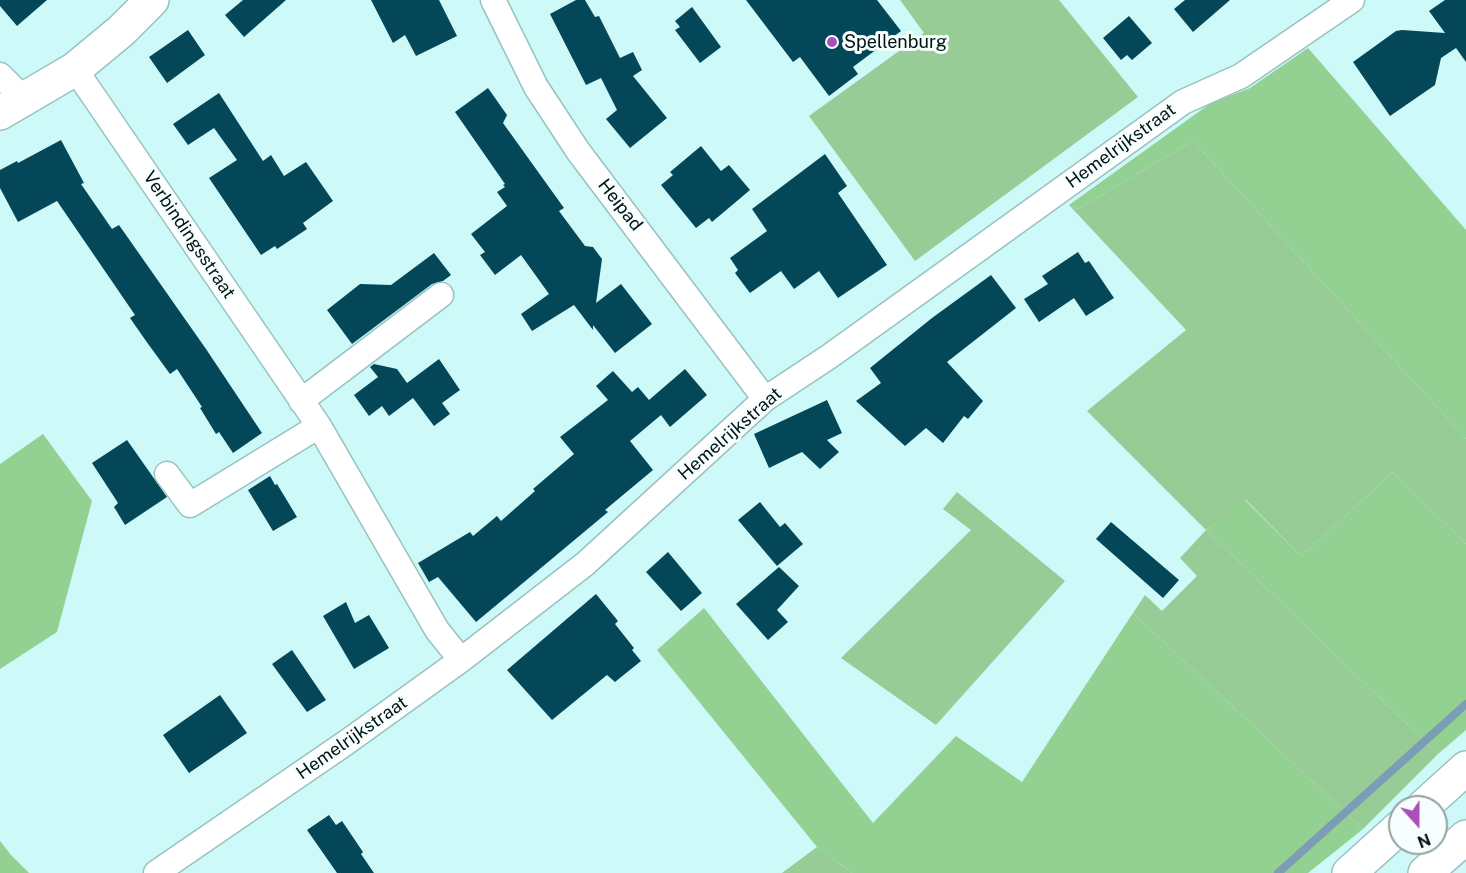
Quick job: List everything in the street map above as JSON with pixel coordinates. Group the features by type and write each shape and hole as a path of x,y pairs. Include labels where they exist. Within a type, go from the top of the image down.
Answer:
{"main road":[{"path":"12,106 75,69 121,31 152,0"},
{"path":"1436,795 1466,768"},
{"path":"1425,873 1466,837"},
{"path":"1349,873 1388,838"}],"street":[{"name":"Heipad","path":"493,0 536,87 578,151 765,399"},
{"name":"Hemelrijkstraat","path":"156,873 347,742 461,660 585,564 765,399 830,356 1183,102 1241,76 1322,8 1352,0"},
{"name":"Verbindingsstraat","path":"75,69 319,426 437,630 461,660"},
{"path":"0,75 12,106"},
{"path":"301,402 441,295"},
{"path":"167,474 190,505 319,426"}],"green space":[{"path":"900,0 1059,0 1138,97 915,261 809,116 924,33"},
{"path":"1308,48 1466,230 1466,439 1193,141 1078,209 1069,205 1211,103 1250,88"},
{"path":"1193,141 1466,439 1466,544 1393,472 1301,556 1246,500 1206,530 1087,411 1186,330 1069,205 1078,209"},
{"path":"43,434 92,501 57,632 0,669 0,464"},
{"path":"1393,472 1466,544 1466,730 1438,754 1206,530 1245,500 1301,556"},
{"path":"957,492 1065,581 936,725 841,658 971,530 943,509"},
{"path":"1206,530 1438,754 1397,795 1388,795 1388,804 1363,829 1133,613 1145,595 1162,611 1197,576 1180,558"},
{"path":"704,608 873,823 956,736 1022,782 1133,613 1363,829 1308,873 852,873 817,847 657,650"},
{"path":"0,841 11,855 29,873 0,873"},
{"path":"817,847 852,873 782,873"}],"building":[{"path":"0,0 47,0 17,26 0,6"},
{"path":"243,0 286,0 244,37 225,15"},
{"path":"371,0 439,0 457,36 416,56 405,35 393,43"},
{"path":"576,0 585,0 595,17 599,16 620,58 633,52 642,70 633,76 667,118 630,148 606,119 617,110 601,78 586,85 550,14"},
{"name":"Spellenburg","path":"746,0 877,0 901,31 853,67 858,74 829,96 800,57 793,62"},
{"path":"1185,0 1230,0 1193,32 1174,9"},
{"path":"1445,0 1466,0 1466,62 1456,48 1441,58 1435,85 1390,116 1353,62 1396,31 1445,33 1429,11"},
{"path":"692,7 721,47 700,63 675,30 680,27 675,21"},
{"path":"1129,16 1152,43 1132,60 1127,55 1121,60 1103,38"},
{"path":"188,30 205,55 167,83 149,57"},
{"path":"488,88 507,115 503,123 564,208 559,211 585,246 593,247 602,259 596,303 621,284 652,324 615,353 574,305 532,331 521,314 549,294 521,255 495,275 480,255 485,252 471,234 507,206 497,192 505,187 503,185 505,184 455,112"},
{"path":"219,93 263,161 271,155 284,176 306,162 333,201 303,223 307,229 277,249 275,246 261,255 209,178 237,160 214,128 188,145 173,124"},
{"path":"61,140 84,183 81,184 112,229 119,225 262,433 233,453 219,432 216,434 200,408 202,407 177,369 170,374 146,341 130,318 135,315 57,201 18,222 0,188 0,170"},
{"path":"701,146 721,171 729,165 750,190 712,222 709,218 696,228 661,185 673,175 670,172"},
{"path":"825,154 847,186 838,193 887,265 838,298 819,271 794,289 781,271 750,293 735,273 738,270 730,258 767,231 752,209"},
{"path":"1078,252 1085,263 1089,261 1114,298 1086,316 1074,298 1039,322 1024,299 1048,284 1042,276"},
{"path":"434,253 451,275 443,281 432,284 352,344 327,310 360,284 391,285"},
{"path":"991,275 1016,308 947,362 983,401 968,419 964,416 943,443 926,428 905,446 856,401 881,383 870,368 932,318"},
{"path":"439,359 460,390 442,403 450,414 434,426 413,398 389,416 382,406 369,416 354,395 378,377 370,367 374,364 397,369 407,383"},
{"path":"685,369 707,395 670,427 661,415 630,441 653,470 605,510 608,512 517,588 476,622 438,577 429,582 418,563 470,532 473,536 497,516 501,521 535,491 533,489 574,454 560,437 608,400 596,386 613,371 632,392 638,387 649,400"},
{"path":"827,400 842,433 827,440 839,452 820,469 802,452 769,468 754,434"},
{"path":"127,440 167,497 125,525 114,507 118,503 92,463"},
{"path":"270,476 297,517 273,531 248,490"},
{"path":"760,502 780,527 785,523 803,544 777,566 738,520"},
{"path":"1111,522 1179,580 1163,598 1096,539"},
{"path":"668,552 702,593 681,611 646,572"},
{"path":"779,567 799,586 777,610 788,622 768,640 736,604"},
{"path":"596,594 618,621 615,624 641,661 615,682 607,675 552,720 507,670"},
{"path":"346,602 355,623 369,615 389,648 354,669 323,616"},
{"path":"292,650 326,700 307,712 272,664"},
{"path":"220,695 247,733 189,773 163,735"},
{"path":"329,815 336,825 342,821 374,873 337,873 307,830"}],"waterway":[{"path":"1278,873 1466,704"}],"place":[{"name":"Spellenburg","path":"832,42"}]}
